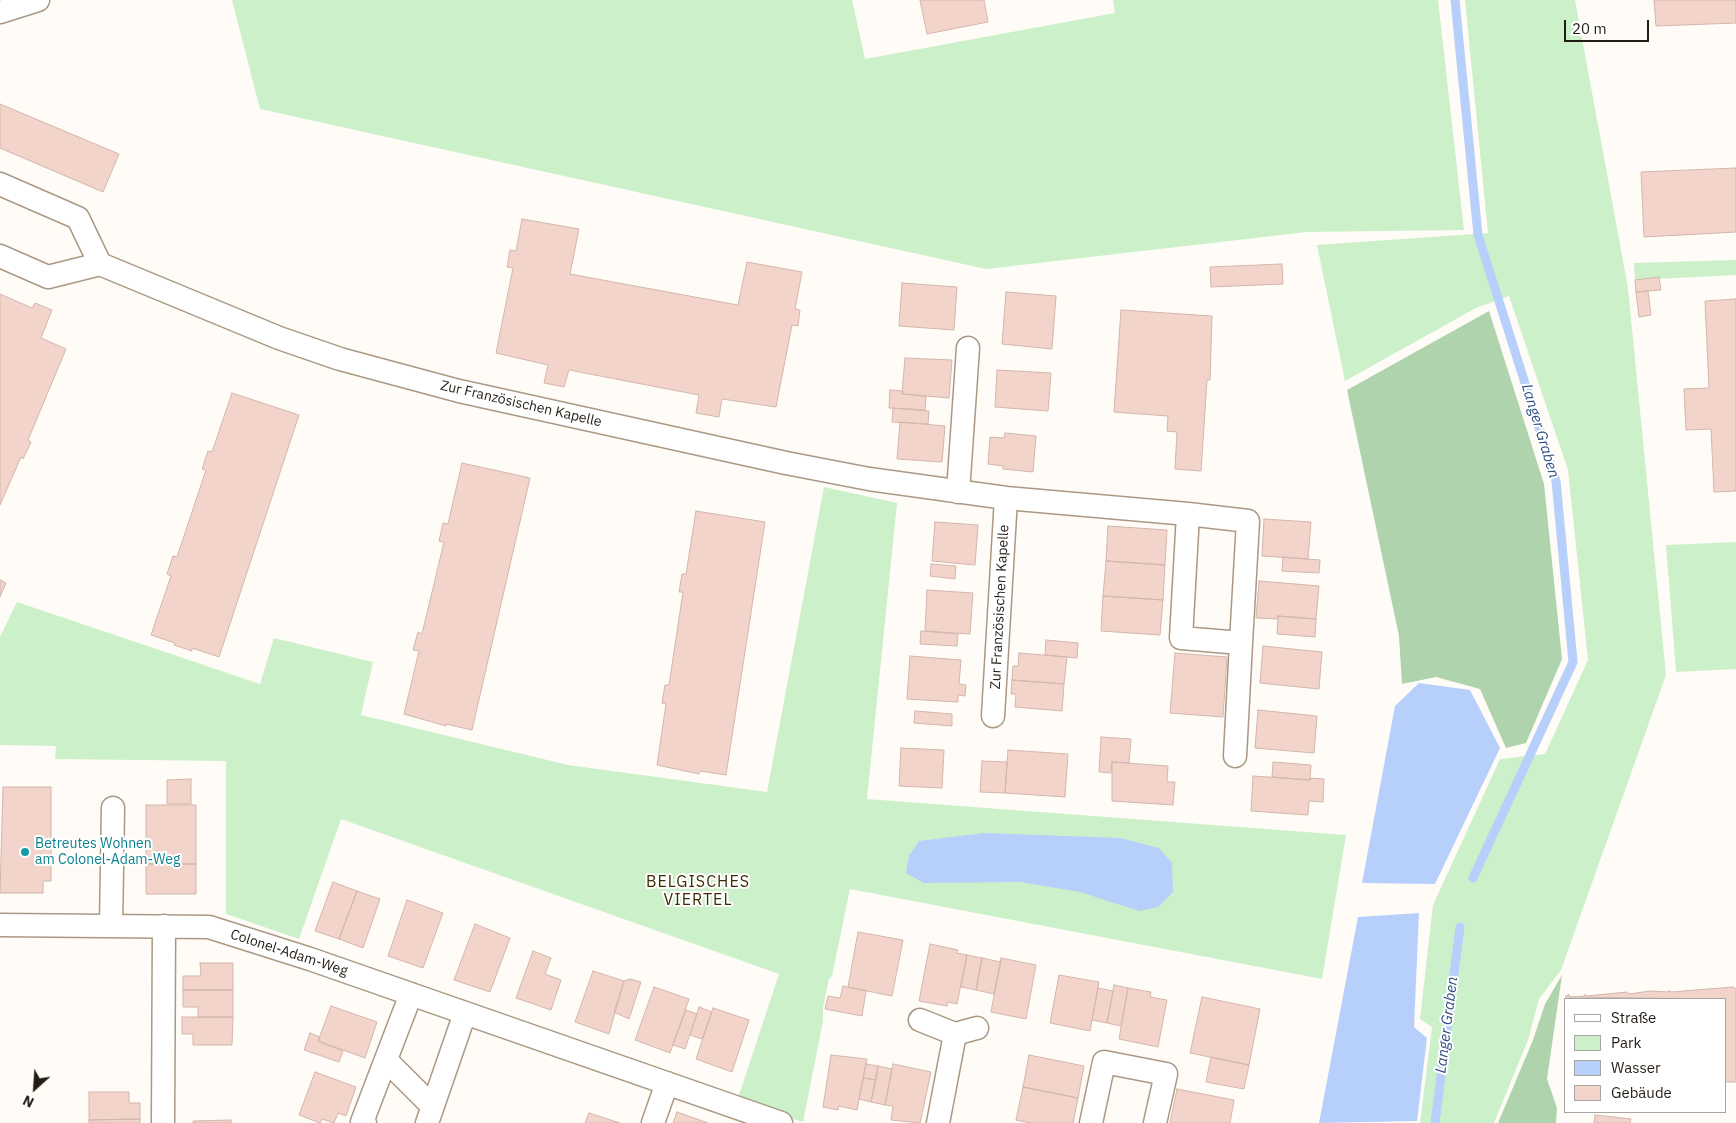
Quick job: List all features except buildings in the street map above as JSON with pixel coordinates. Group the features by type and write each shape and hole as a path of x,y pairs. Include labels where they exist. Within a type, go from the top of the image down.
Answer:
{"street":[{"path":"0,12 38,0"},
{"path":"0,184 78,218 100,264 48,277 0,256"},
{"name":"Zur Französischen Kapelle","path":"100,264 279,338 340,359 441,386 786,463 869,479 1006,498 1248,521 1235,756"},
{"path":"958,492 968,348"},
{"name":"Zur Französischen Kapelle","path":"993,716 1006,498"},
{"path":"1188,514 1181,638 1241,643"},
{"path":"111,926 113,808"},
{"name":"Colonel-Adam-Weg","path":"0,925 209,926 781,1123"},
{"path":"163,1123 164,926"},
{"path":"365,1123 362,1122 411,994"},
{"path":"430,1115 465,1013"},
{"path":"920,1020 955,1034 977,1028"},
{"path":"938,1123 955,1034"},
{"path":"386,1060 430,1115"},
{"path":"1091,1123 1104,1062 1166,1074 1155,1123"},
{"path":"653,1123 666,1083"}],"green space":[{"path":"232,0 852,0 865,59 1115,13 1113,0 1438,0 1464,230 1307,232 986,269 260,109"},
{"path":"1465,0 1575,0 1628,288 1666,675 1561,970 1539,999 1528,1040 1494,1123 1420,1123 1432,1027 1420,1019 1433,905 1500,759 1545,754 1588,660 1568,470 1509,296 1476,308 1345,381 1317,245 1488,233"},
{"path":"1736,260 1736,275 1635,280 1634,263"},
{"path":"1489,311 1544,484 1562,659 1526,743 1506,748 1480,689 1436,677 1402,684 1399,636 1347,390"},
{"path":"824,487 897,503 867,799 1346,835 1322,979 850,889 832,976 829,979 823,1007 823,1021 803,1122 737,1101 779,974 341,819 299,939 226,914 226,761 55,759 56,746 0,745 0,637 17,602 260,684 274,638 373,662 361,715 568,765 767,792"},
{"path":"1736,542 1736,669 1676,672 1666,545"},
{"path":"1562,975 1547,1079 1557,1108 1556,1123 1498,1123 1533,1040 1545,1004"}],"water":[{"path":"1419,683 1470,690 1500,748 1435,884 1362,883 1395,706"},
{"path":"984,833 1120,838 1159,848 1172,863 1173,892 1158,907 1139,911 1080,892 1020,882 924,883 906,873 909,856 919,841"},
{"path":"1419,913 1414,1027 1427,1038 1417,1121 1319,1123 1358,917"}],"waterway":[{"name":"Langer Graben","path":"1455,0 1478,235 1556,481 1573,662 1473,878"},
{"name":"Langer Graben","path":"1435,1123 1460,927"}],"place":[{"name":"Betreutes Wohnen am Colonel-Adam-Weg","path":"25,852"}],"district":[{"name":"BELGISCHES VIERTEL","path":"698,891"}]}
